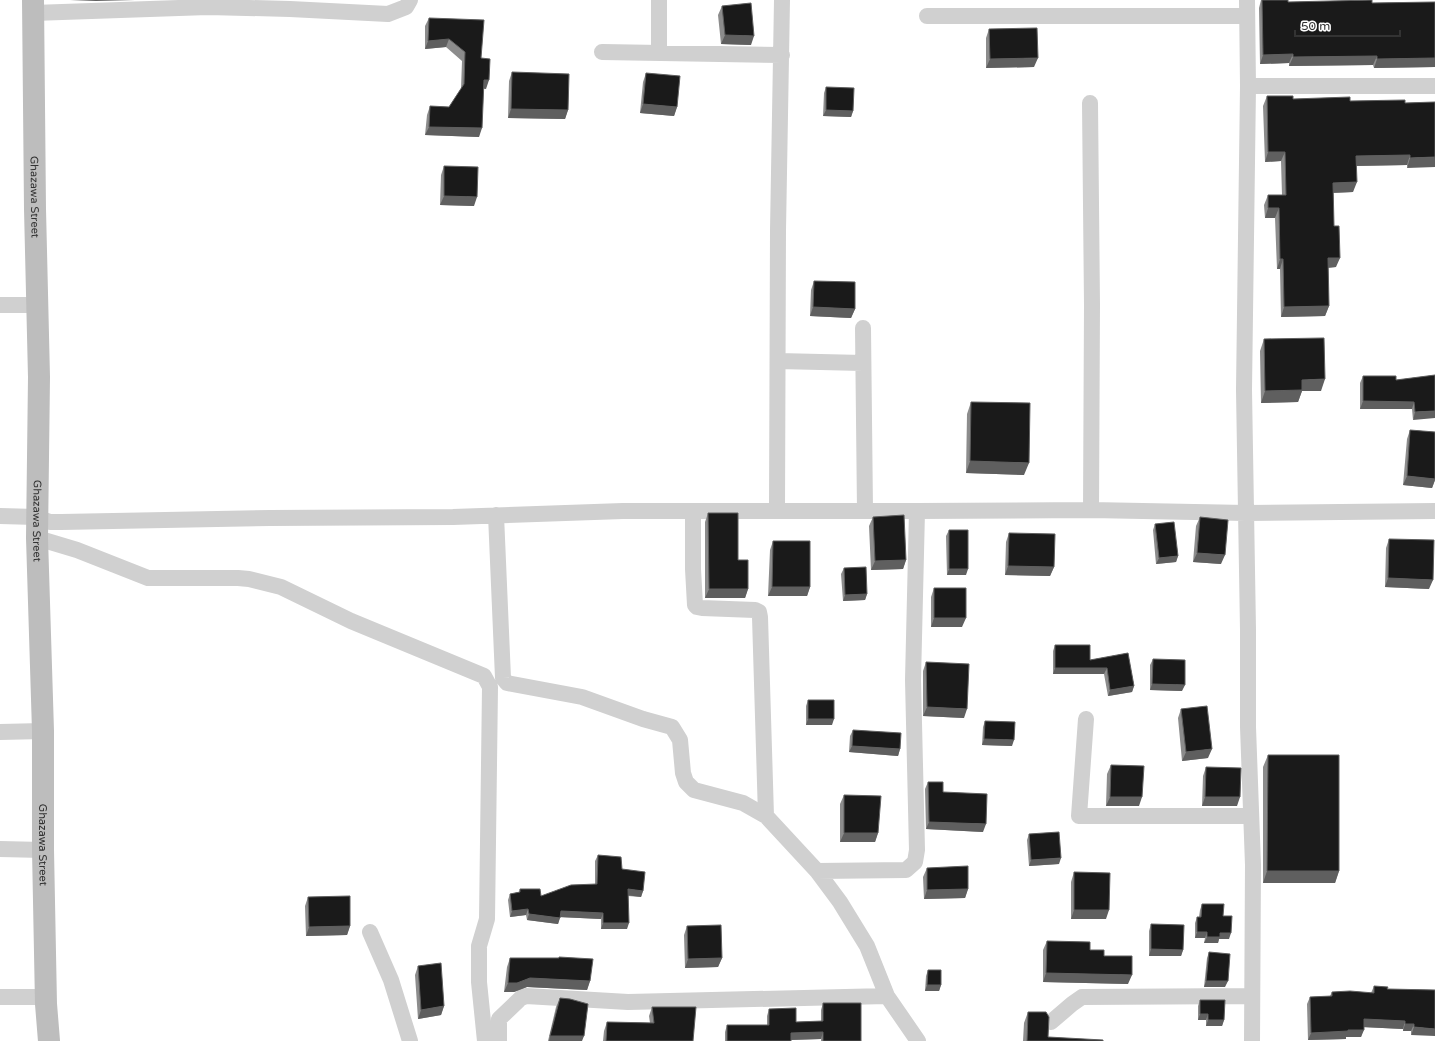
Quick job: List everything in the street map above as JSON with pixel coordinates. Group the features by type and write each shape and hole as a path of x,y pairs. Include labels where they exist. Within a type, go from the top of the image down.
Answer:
{"main road":[{"name":"Ghazawa Street","path":"33,6 39,377 36,516 43,731 43,850 46,997 47,1029 50,1041"}],"street":[{"path":"33,6 208,7 388,14 406,7 410,0"},
{"path":"659,0 659,53"},
{"path":"777,511 778,230 782,0"},
{"path":"927,16 1247,8 1248,86 1244,390 1248,727 1253,865 1252,1041"},
{"path":"602,52 782,55"},
{"path":"1248,86 1435,86"},
{"path":"1090,103 1092,305 1091,510"},
{"path":"0,305 38,305"},
{"path":"863,328 865,510"},
{"path":"778,361 863,363"},
{"path":"0,516 36,516 43,520 61,522 453,517 623,511 1091,510 1246,513 1435,511"},
{"path":"693,511 693,569 695,605 702,608 755,610 759,612 766,816"},
{"path":"817,871 906,870 915,862 913,680 917,511"},
{"path":"496,515 503,678 507,683 582,697 672,727 680,740 683,773 686,782 694,790 743,803 766,816 817,871 840,902 867,946 887,996 918,1041"},
{"path":"37,538 77,550 148,578 238,578 281,587 351,621 453,664 478,672 484,676 490,687 487,919 480,941 479,952 484,1041"},
{"path":"1086,719 1079,816 1251,816"},
{"path":"0,732 43,731"},
{"path":"0,849 43,850"},
{"path":"370,932 391,980 410,1041"},
{"path":"499,1041 499,1018 521,998 526,996 628,1002 887,996"},
{"path":"1051,1022 1072,1004 1082,998 1252,996"},
{"path":"0,997 46,997"}],"building":[{"path":"1262,0 1288,0 1288,2 1372,0 1372,3 1435,2 1435,58 1377,59 1377,56 1293,57 1293,54 1263,55"},
{"path":"751,3 754,36 725,35 722,6"},
{"path":"429,18 484,20 481,58 490,59 489,80 484,80 482,128 429,127 430,106 449,107 464,84 465,52 449,39 428,41"},
{"path":"1037,28 1038,58 990,59 989,29"},
{"path":"512,72 569,74 568,110 511,109"},
{"path":"646,73 680,76 677,107 643,104"},
{"path":"826,87 854,88 853,111 826,110"},
{"path":"1267,96 1293,96 1293,99 1350,97 1350,101 1405,100 1405,103 1435,102 1435,157 1410,158 1410,155 1356,156 1357,182 1333,183 1334,226 1339,226 1340,258 1328,258 1329,306 1284,307 1283,259 1280,259 1279,208 1268,208 1268,195 1286,195 1285,152 1268,152"},
{"path":"444,166 478,167 477,197 444,196"},
{"path":"814,281 855,282 855,309 813,307"},
{"path":"1324,338 1325,379 1302,380 1302,390 1265,391 1264,339"},
{"path":"1435,375 1435,411 1415,412 1414,402 1363,401 1363,376 1396,376 1396,380"},
{"path":"971,402 1030,403 1029,463 970,461"},
{"path":"1410,430 1435,432 1435,479 1407,476"},
{"path":"708,513 738,513 738,560 748,560 748,589 709,589"},
{"path":"904,515 906,560 875,561 873,517"},
{"path":"1200,517 1228,520 1225,555 1197,553"},
{"path":"1174,522 1178,556 1159,558 1155,524"},
{"path":"949,530 968,530 968,569 949,569"},
{"path":"1009,533 1055,534 1054,567 1008,566"},
{"path":"1389,539 1434,540 1433,580 1388,578"},
{"path":"773,541 810,541 810,587 772,587"},
{"path":"866,567 867,594 845,595 844,568"},
{"path":"934,588 966,588 966,618 934,618"},
{"path":"1055,645 1090,645 1090,660 1128,653 1134,686 1110,690 1107,668 1055,668"},
{"path":"1153,659 1185,660 1185,685 1152,684"},
{"path":"926,662 969,664 967,709 927,707"},
{"path":"808,700 834,700 834,719 808,719"},
{"path":"1207,706 1212,749 1186,752 1181,709"},
{"path":"985,721 1015,722 1014,740 984,739"},
{"path":"853,730 901,733 900,749 852,746"},
{"path":"1268,755 1339,755 1339,871 1267,871"},
{"path":"1111,765 1144,766 1142,797 1110,797"},
{"path":"1206,767 1241,768 1240,797 1205,797"},
{"path":"928,782 943,782 943,792 987,794 986,824 929,822"},
{"path":"844,795 881,796 878,833 844,833"},
{"path":"1059,832 1061,858 1031,860 1029,834"},
{"path":"598,855 621,857 622,869 645,872 643,891 628,889 629,923 603,923 603,913 561,911 560,918 529,914 528,909 512,911 510,894 520,892 520,889 540,889 541,896 571,885 597,884"},
{"path":"968,866 968,889 927,890 927,868"},
{"path":"1074,872 1110,873 1109,910 1074,910"},
{"path":"350,896 350,926 309,927 308,897"},
{"path":"1202,904 1224,904 1223,916 1232,916 1231,933 1220,933 1220,937 1207,937 1207,932 1197,932 1197,917 1201,917"},
{"path":"1151,924 1184,925 1183,950 1151,949"},
{"path":"721,925 722,958 688,959 687,926"},
{"path":"1047,941 1090,942 1090,950 1104,950 1104,956 1132,956 1132,975 1046,973"},
{"path":"1209,952 1230,954 1228,981 1206,981"},
{"path":"559,957 593,959 590,981 530,978 517,983 508,983 510,958"},
{"path":"441,963 444,1006 421,1010 418,966"},
{"path":"928,970 941,970 941,985 927,985"},
{"path":"1374,986 1388,987 1387,989 1435,990 1435,1029 1414,1027 1414,1024 1405,1024 1405,1021 1364,1019 1364,1030 1311,1033 1310,997 1332,996 1332,992 1350,991 1374,993"},
{"path":"560,998 588,1004 584,1036 550,1036"},
{"path":"1200,1000 1225,1000 1224,1020 1208,1020 1208,1014 1200,1014"},
{"path":"823,1003 861,1003 861,1041 823,1041 823,1032 791,1033 791,1041 727,1041 727,1025 769,1025 769,1009 796,1008 796,1022 823,1021"},
{"path":"652,1007 696,1007 693,1041 606,1041 607,1022 654,1023"},
{"path":"1028,1012 1046,1012 1049,1017 1048,1037 1103,1041 1027,1041"}]}
